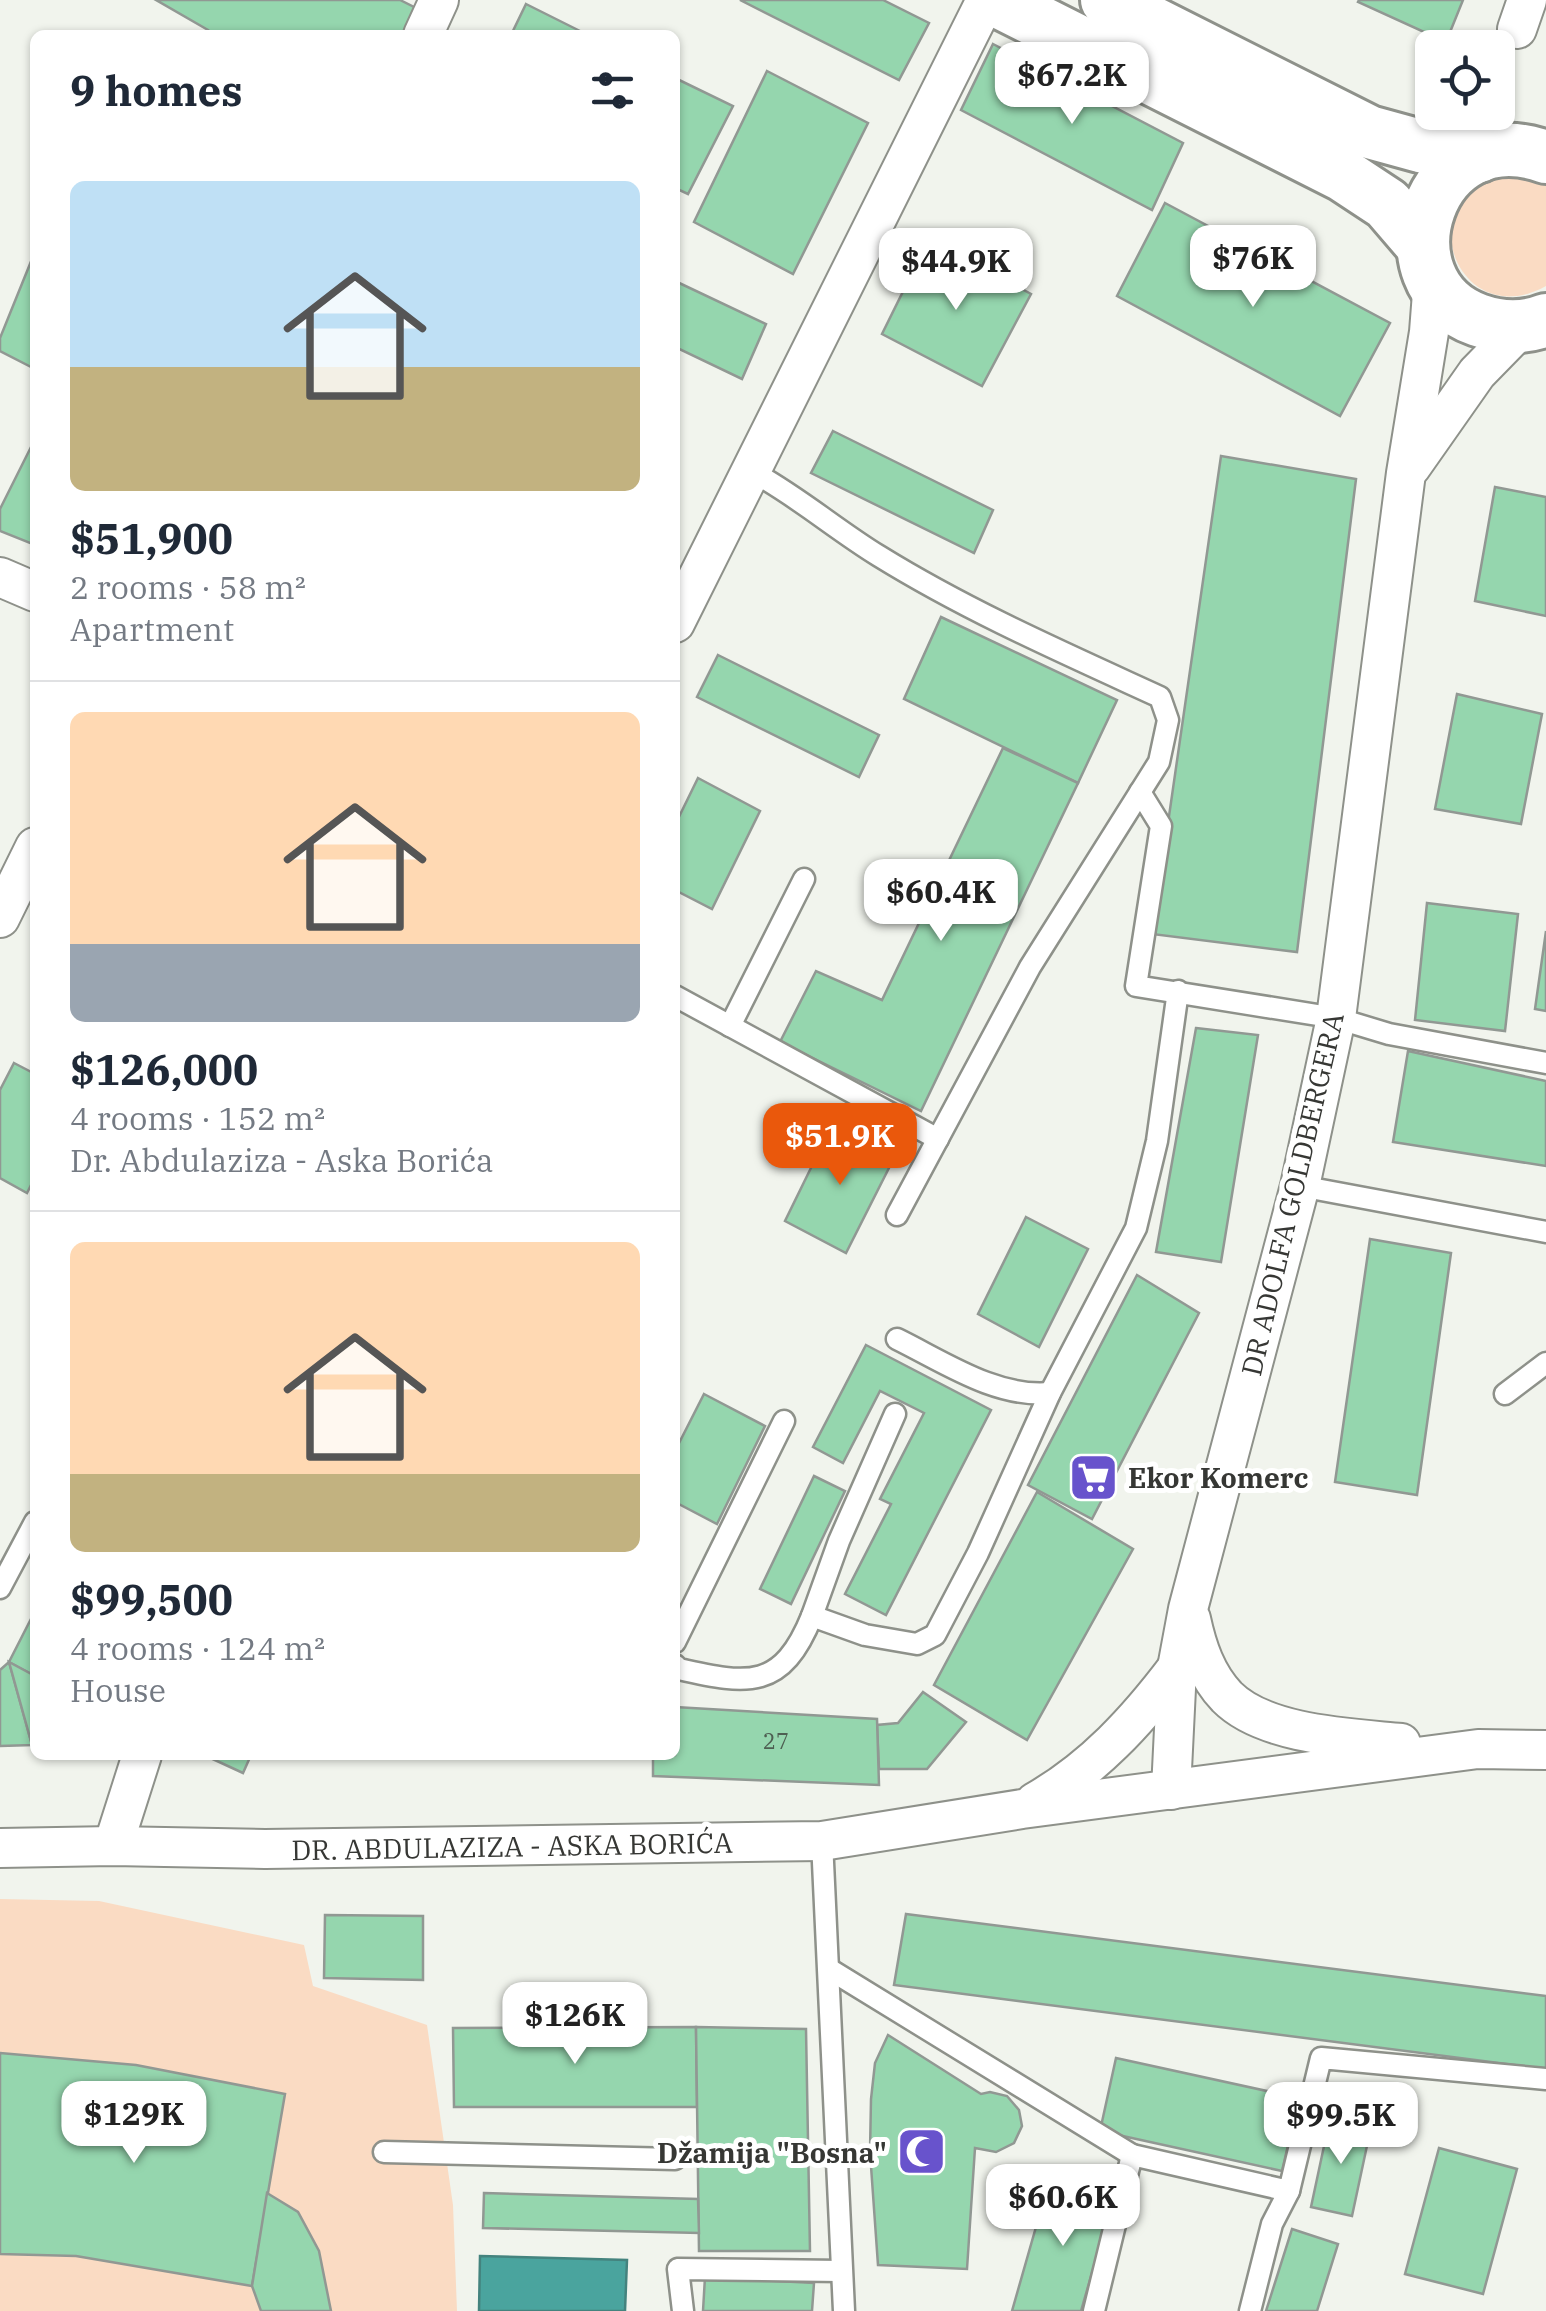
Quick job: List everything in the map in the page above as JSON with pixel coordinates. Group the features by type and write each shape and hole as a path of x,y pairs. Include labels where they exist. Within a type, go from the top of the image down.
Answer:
{"main road":[{"path":"996,0 1343,175 1387,204 1449,301 1470,317 1496,326 1534,324"},
{"path":"1107,0 1369,132 1479,156"},
{"path":"1428,263 1424,223 1431,201 1442,182 1459,166 1504,150 1529,151 1546,157"}],"street":[{"path":"425,30 439,0"},
{"path":"680,613 986,0"},
{"name":"DR ADOLFA GOLDBERGERA","path":"1171,1790 1178,1668 1188,1609 1300,1186 1336,1018 1406,473 1429,332 1428,263"},
{"name":"DR ADOLFA GOLDBERGERA","path":"1406,473 1477,372 1534,324"},
{"path":"0,577 30,590"},
{"path":"0,918 30,857"},
{"path":"1188,1609 1199,1654 1211,1675 1228,1698 1251,1713 1292,1728 1343,1737 1478,1749 1546,1750"},
{"path":"1022,1810 1061,1787 1104,1752 1178,1668"},
{"path":"1171,1790 1478,1749"},
{"path":"113,1846 140,1760"},
{"name":"DR. ABDULAZIZA - ASKA BORIĆA","path":"0,1848 265,1849 822,1841 1171,1790"}],"lane":[{"path":"751,471 784,489 876,554 948,596 1160,697 1168,720 1159,762 1030,966 897,1215"},
{"path":"1140,792 1161,826 1136,986 1336,1018 1389,1034 1546,1063"},
{"path":"730,1026 804,879"},
{"path":"812,1616 865,1634 917,1644 934,1634 978,1553 1050,1394 1136,1228 1157,1141 1178,991"},
{"path":"680,999 938,1138"},
{"path":"1300,1186 1546,1232"},
{"path":"897,1339 994,1386 1029,1396 1050,1394"},
{"path":"1505,1394 1546,1362"},
{"path":"680,1670 718,1678 756,1679 782,1666 800,1645 839,1541 895,1414"},
{"path":"680,1632 784,1421"},
{"path":"0,1588 30,1531"},
{"path":"822,1841 844,2311"},
{"path":"830,1969 1132,2155 1289,2192"},
{"path":"1250,2311 1272,2224 1289,2192 1322,2058 1546,2079"},
{"path":"384,2152 675,2159"},
{"path":"1094,2311 1132,2155"},
{"path":"683,2311 678,2269 841,2271"}],"shaded area":[{"path":"1511,174 1546,186 1546,286 1514,296 1487,292 1467,277 1454,255 1451,230 1459,205 1478,185"},
{"path":"0,1899 99,1901 304,1945 313,1986 427,2025 453,2205 457,2311 0,2311"}],"water":[{"path":"480,2256 627,2260 625,2311 479,2311"}],"building":[{"path":"156,0 400,0 416,8 405,30 208,30"},
{"path":"740,0 883,0 929,23 899,80"},
{"path":"1463,0 1451,30 1420,30 1358,2"},
{"path":"526,4 578,30 513,30"},
{"path":"993,44 1183,143 1152,210 961,110"},
{"path":"767,71 868,123 793,274 694,222"},
{"path":"680,80 733,106 688,194 680,190"},
{"path":"1165,203 1390,323 1340,416 1117,296"},
{"path":"929,239 1031,294 982,386 882,334"},
{"path":"30,264 30,366 0,351 0,338"},
{"path":"680,283 766,324 742,379 680,349"},
{"path":"833,431 993,510 974,553 811,473"},
{"path":"30,449 30,543 0,531 0,509"},
{"path":"1221,456 1356,479 1297,952 1152,934"},
{"path":"1495,487 1546,497 1546,616 1475,601"},
{"path":"941,617 1117,700 1078,783 904,699"},
{"path":"718,655 879,735 859,777 697,697"},
{"path":"1457,694 1542,714 1521,824 1435,809"},
{"path":"1003,748 1078,783 921,1111 780,1042 816,971 882,1000"},
{"path":"698,778 760,811 712,909 680,893 680,815"},
{"path":"1427,903 1518,914 1505,1031 1415,1020"},
{"path":"1546,931 1546,1011 1535,1009"},
{"path":"1196,1028 1258,1035 1221,1262 1156,1252"},
{"path":"1408,1051 1546,1081 1546,1166 1393,1142"},
{"path":"14,1063 30,1071 27,1193 0,1178 0,1090"},
{"path":"833,1123 895,1156 846,1253 785,1221"},
{"path":"1026,1217 1088,1249 1039,1347 978,1314"},
{"path":"1370,1239 1451,1253 1417,1495 1335,1482"},
{"path":"1137,1275 1199,1313 1092,1519 1028,1485"},
{"path":"866,1345 991,1410 886,1615 845,1594 891,1504 880,1499 924,1413 880,1391 843,1463 813,1447"},
{"path":"704,1394 765,1426 717,1524 680,1505 680,1441"},
{"path":"814,1476 845,1491 791,1604 760,1589"},
{"path":"1037,1492 1133,1549 1027,1740 934,1685"},
{"path":"30,1621 30,1673 9,1662"},
{"path":"9,1662 30,1745 0,1746 0,1670"},
{"path":"9,1662 30,1673 30,1738"},
{"path":"923,1692 966,1722 927,1769 879,1769 877,1725 898,1723"},
{"path":"680,1707 877,1719 879,1785 653,1776 653,1760 680,1760"},
{"path":"215,1760 249,1760 243,1773"},
{"path":"906,1914 1546,1996 1546,2069 894,1985"},
{"path":"325,1915 423,1916 423,1980 324,1978"},
{"path":"696,2027 697,2107 454,2107 453,2028"},
{"path":"696,2027 806,2029 810,2251 699,2251"},
{"name":"Džamija \"Bosna\"","path":"888,2035 981,2094 1007,2096 1019,2110 1022,2126 1014,2143 996,2152 975,2148 967,2269 878,2265 870,2152 871,2099 875,2063"},
{"path":"0,2053 136,2065 285,2094 252,2286 76,2256 0,2254"},
{"path":"1116,2058 1299,2098 1282,2171 1100,2131"},
{"path":"1330,2118 1371,2127 1352,2216 1311,2207"},
{"path":"1439,2148 1517,2169 1483,2294 1405,2274"},
{"path":"1050,2178 1114,2196 1081,2311 1012,2311"},
{"path":"267,2193 298,2212 319,2251 331,2311 261,2311 252,2286"},
{"path":"484,2193 698,2199 699,2233 483,2228"},
{"path":"1292,2229 1338,2244 1317,2311 1266,2311"},
{"path":"705,2277 814,2283 812,2311 703,2311"}],"place":[{"name":"Ekor Komerc","path":"1093,1477"},
{"name":"Džamija \"Bosna\"","path":"922,2152"}]}
